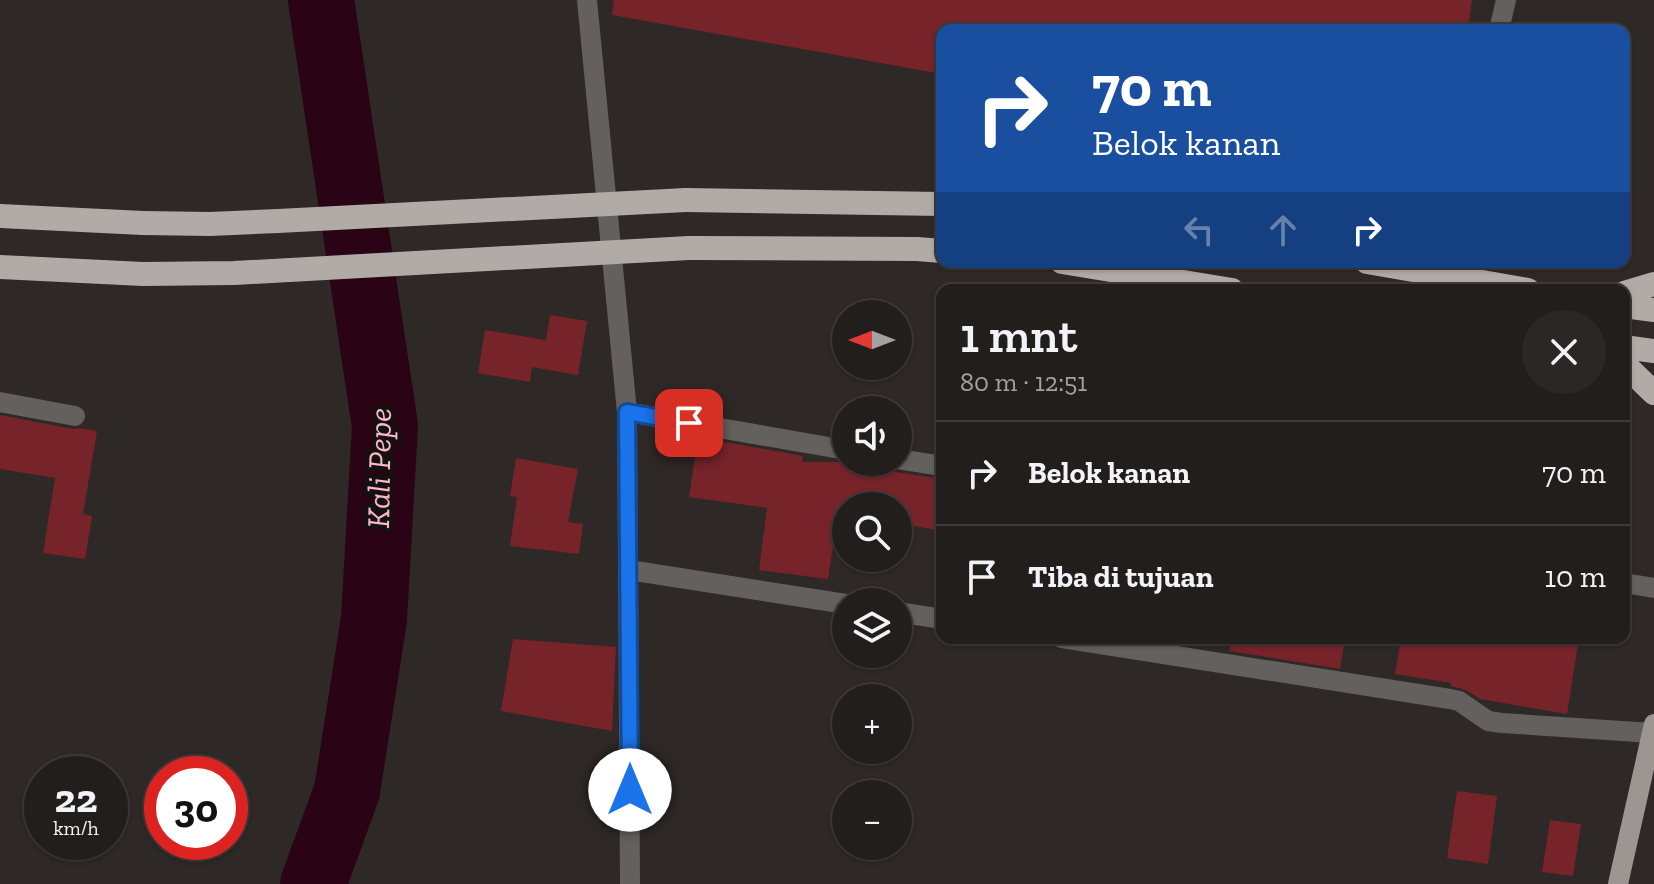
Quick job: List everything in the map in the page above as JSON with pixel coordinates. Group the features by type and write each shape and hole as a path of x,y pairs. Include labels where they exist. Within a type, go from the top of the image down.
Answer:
{"highway":[{"path":"0,216 210,224 686,200 936,204"},
{"path":"0,267 143,274 248,273 689,248 936,251"},
{"path":"1098,268 1196,284"},
{"path":"1402,268 1494,284"},
{"path":"1630,291 1654,284"},
{"path":"1630,307 1654,310"},
{"path":"1630,348 1654,351"},
{"path":"1630,370 1654,393"}],"main road":[{"path":"1618,884 1653,728"}],"street":[{"path":"587,0 627,412 630,884"},
{"path":"1500,24 1506,0"},
{"path":"0,402 75,416"},
{"path":"627,412 832,448"},
{"path":"912,461 936,465"},
{"path":"629,570 832,602"},
{"path":"1630,584 1654,588"},
{"path":"912,614 936,618"},
{"path":"1100,644 1450,699 1459,701 1488,721 1653,728"}],"building":[{"path":"614,0 1472,0 1469,24 936,24 936,73 612,15"},
{"path":"550,315 587,321 578,375 532,367 530,382 478,373 485,330 546,340"},
{"path":"0,415 97,431 83,514 92,516 85,559 43,553 55,478 0,469"},
{"path":"698,437 803,456 802,462 832,462 832,476 912,474 936,478 936,530 912,526 912,492 832,492 832,552 828,579 759,570 767,508 689,497"},
{"path":"516,458 578,469 568,522 583,524 579,554 510,546 517,497 510,496"},
{"path":"513,639 616,647 612,731 501,711"},
{"path":"1231,644 1344,644 1340,669 1230,651"},
{"path":"1400,644 1578,644 1567,714 1480,699 1466,690 1451,686 1451,683 1395,674"},
{"path":"1457,791 1497,796 1488,864 1447,858"},
{"path":"1550,820 1581,824 1573,876 1542,872"}],"waterway":[{"name":"Kali Pepe","path":"313,884 347,791 374,619 385,426 321,0"}],"route":[{"path":"630,790 627,412 689,423"}]}
